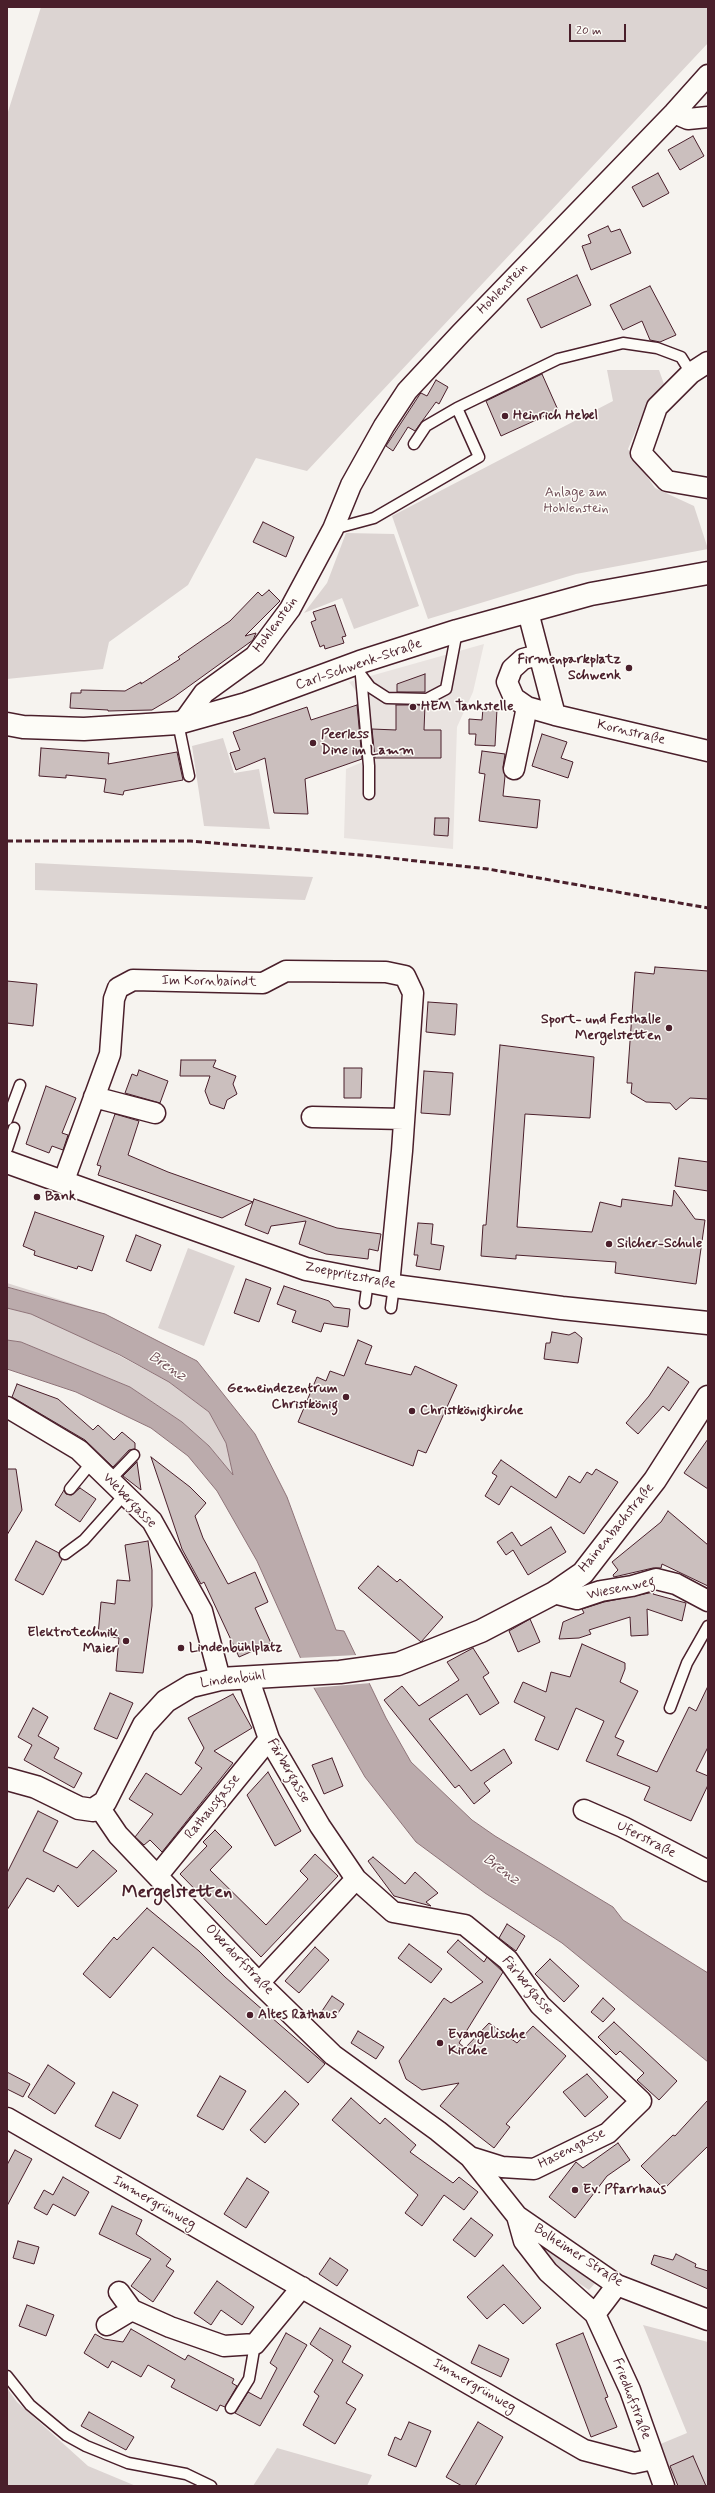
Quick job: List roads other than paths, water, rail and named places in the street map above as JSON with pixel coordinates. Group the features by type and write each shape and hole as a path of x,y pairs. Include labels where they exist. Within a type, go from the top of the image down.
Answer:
{"main road":[{"name":"Carl-Schwenk-Straße","path":"7,724 23,727 84,730 181,722 361,668 457,631 591,594 708,573"},
{"name":"Zoeppritzstraße","path":"7,1162 306,1269 384,1284 562,1308 708,1323"},
{"name":"Hainenbachstraße","path":"382,1667 427,1655 474,1634 554,1593 583,1573 655,1480 708,1397"},
{"name":"Lindenbühl","path":"100,1807 105,1802 135,1740 154,1714 178,1693 204,1682 220,1679 382,1667"},
{"path":"7,1779 36,1787 79,1808 87,1810 100,1807"}],"street":[{"name":"Hohlenstein","path":"181,722 204,693 259,650 290,609 333,529 351,485 384,426 407,391 461,333 674,113 708,75"},
{"path":"674,113 688,119 708,117"},
{"path":"708,362 691,373 656,407 642,453 667,481 708,488"},
{"path":"528,612 538,655 555,715"},
{"name":"Kornstraße","path":"538,655 523,659 512,669 507,682 514,698 527,707 708,751"},
{"path":"514,769 527,707"},
{"name":"Im Kornbaindt","path":"63,1183 110,1054 114,999 118,988 132,980 263,983 286,971 386,972 405,976 413,993 404,1119 384,1284"},
{"path":"94,1097 155,1112"},
{"path":"312,1117 404,1119"},
{"name":"Webergasse","path":"7,1407 79,1450 152,1521 202,1611 220,1679"},
{"name":"Wiesenweg","path":"554,1593 577,1599 601,1591 632,1586 656,1579 676,1584 708,1601"},
{"name":"Färbergasse","path":"248,1676 268,1739 320,1826 356,1879 393,1912 465,1925 508,1960 540,2005 641,2101"},
{"name":"Rathausgasse","path":"158,1875 268,1739"},
{"name":"Oberdorfstraße","path":"100,1807 118,1835 158,1875 259,1983 333,2054 438,2131 470,2157 517,2216"},
{"name":"Uferstraße","path":"584,1810 623,1827 708,1871"},
{"path":"259,1983 356,1879"},
{"name":"Hasengasse","path":"470,2157 502,2167 534,2169 608,2133 641,2101"},
{"name":"Immergrünweg","path":"7,2118 584,2450 634,2463 653,2459"},
{"name":"Bolheimer Straße","path":"517,2216 617,2285 708,2320"},
{"name":"Friedhofstraße","path":"517,2216 524,2241 548,2272 594,2314 630,2390 653,2459 664,2486"},
{"path":"594,2314 617,2285"},
{"path":"119,2292 132,2310 170,2327 224,2346 255,2344 302,2287"},
{"path":"107,2325 132,2310"}],"lane":[{"path":"414,444 426,426 457,408 558,359 623,343 657,348 681,356 691,373"},
{"path":"333,529 374,518 479,457 457,408"},
{"path":"361,668 370,687 387,698 427,699 446,689 457,631"},
{"path":"361,668 370,766 369,794"},
{"path":"181,722 189,776"},
{"path":"7,1120 20,1085"},
{"path":"7,1149 14,1128"},
{"path":"365,1303 384,1284 391,1308"},
{"path":"110,1480 134,1455"},
{"path":"70,1489 92,1462"},
{"path":"66,1554 84,1540 125,1494"},
{"path":"670,1708 687,1663 708,1626"},
{"path":"231,2408 249,2379 255,2344"},
{"path":"7,2376 30,2405 66,2435 86,2446 128,2463 186,2474 211,2486"}],"water":[{"name":"Brenz","path":"7,1287 105,1314 197,1361 255,1434 287,1497 336,1630 344,1631 386,1718 411,1762 472,1820 495,1836 613,1907 623,1920 708,1973 708,2062 562,1943 485,1893 416,1842 365,1777 314,1688 257,1561 217,1491 188,1456 151,1428 76,1392 7,1369 7,1340 21,1342 130,1387 182,1422 209,1446 233,1475 226,1443 209,1412 169,1382 120,1355 31,1314 7,1308"}],"railway":[{"path":"7,841 191,841 372,856 488,869 708,908"}],"place":[{"name":"Heinrich Hebel","path":"505,416"},
{"name":"Firmenparkplatz Schwenk","path":"629,668"},
{"name":"HEM Tankstelle","path":"413,707"},
{"name":"Peerless Dine im Lamm","path":"313,743"},
{"name":"Sport- und Festhalle Mergelstetten","path":"669,1028"},
{"name":"Bank","path":"37,1197"},
{"name":"Silcher-Schule","path":"609,1244"},
{"name":"Gemeindezentrum Christkönig","path":"346,1397"},
{"name":"Christkönigkirche","path":"412,1411"},
{"name":"Elektrotechnik Maier","path":"126,1641"},
{"name":"Lindenbühlplatz","path":"181,1648"},
{"name":"Altes Rathaus","path":"250,2015"},
{"name":"Evangelische Kirche","path":"440,2043"},
{"name":"Ev. Pfarrhaus","path":"575,2190"}],"district":[{"name":"Mergelstetten","path":"177,1893"}],"park label":[{"name":"Anlage am Hohlenstein","path":"576,502"}]}
